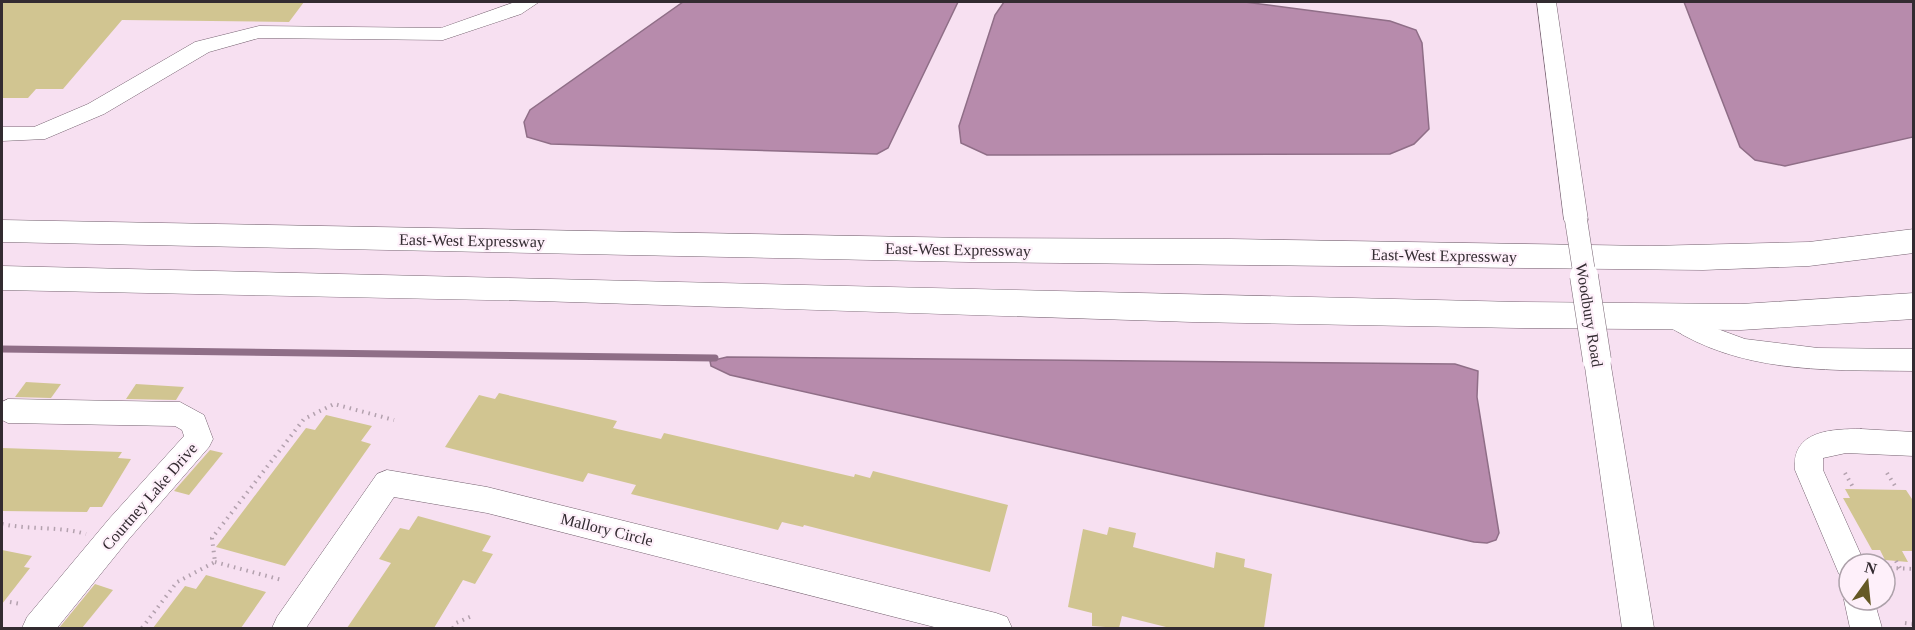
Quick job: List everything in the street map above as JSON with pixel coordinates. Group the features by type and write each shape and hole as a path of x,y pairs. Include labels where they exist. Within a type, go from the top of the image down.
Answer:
{"highway":[{"name":"East-West Expressway","path":"2,231 969,250 1112,249 1685,258 1809,254 1914,241"},
{"path":"2,278 539,289 1203,309 1671,316 1752,316 1914,306"}],"street":[{"path":"2,134 37,134 96,109 202,47 259,32 443,34 514,10 529,2"},
{"name":"Woodbury Road","path":"1546,2 1575,220 1638,628"},
{"path":"1671,316 1706,335 1744,349 1818,359 1914,360"},
{"name":"Courtney Lake Drive","path":"8,411 180,414 194,423 199,439 38,628"},
{"path":"1845,552 1809,470 1809,456 1812,449 1816,446 1838,442 1914,444"},
{"name":"Mallory Circle","path":"288,628 387,483 488,500 996,628"},
{"path":"1862,612 1866,628"}],"path":[{"path":"215,562 212,538 304,419 334,404 394,420"},
{"path":"1845,473 1854,489"},
{"path":"1887,473 1897,489"},
{"path":"2,524 27,529 61,527 110,541"},
{"path":"142,628 177,582 215,562 282,580"},
{"path":"1897,563 1900,568 1914,569"},
{"path":"10,602 21,604"},
{"path":"453,628 456,623 472,616"},
{"path":"1905,623 1914,624"}],"shaded area":[{"path":"683,2 958,2 888,148 877,154 551,144 527,137 524,122 530,110"},
{"path":"1004,2 1245,2 1390,21 1416,30 1422,43 1429,129 1414,144 1390,154 987,155 961,143 959,126 995,15"},
{"path":"1684,2 1913,2 1913,137 1785,166 1755,160 1740,147"},
{"path":"727,357 1455,364 1478,371 1477,397 1499,533 1496,540 1487,543 1474,542 730,375 711,366 710,361"}],"building":[{"path":"2,2 304,2 289,22 122,20 63,89 36,89 28,98 2,98"},
{"path":"26,382 61,384 51,398 15,397"},
{"path":"136,384 184,387 176,400 126,399"},
{"path":"499,393 617,421 613,428 661,439 664,433 854,477 855,474 870,478 873,471 1008,505 990,572 804,525 803,527 782,522 778,530 631,494 636,485 588,473 583,482 445,447 479,395 495,399"},
{"path":"326,415 372,426 361,441 371,444 285,566 216,547 306,428 315,430"},
{"path":"2,448 122,452 118,458 131,459 102,507 90,507 87,512 2,511"},
{"path":"210,450 223,453 189,495 174,491"},
{"path":"1845,489 1906,490 1914,502 1914,551 1902,551 1908,562 1897,561 1897,552 1872,550 1843,498 1850,498"},
{"path":"418,516 491,536 482,551 493,554 475,584 463,580 434,628 347,628 391,563 379,559 400,528 409,530"},
{"path":"1109,527 1136,533 1133,547 1214,568 1216,552 1245,559 1244,567 1272,574 1264,628 1170,628 1122,616 1119,628 1092,626 1092,613 1068,607 1083,529 1107,535"},
{"path":"2,550 32,556 24,567 30,568 2,604"},
{"path":"206,575 266,592 241,628 153,628 185,586 196,589"},
{"path":"95,584 113,590 82,628 59,628"}],"waterway":[{"path":"2,349 715,358"}]}
